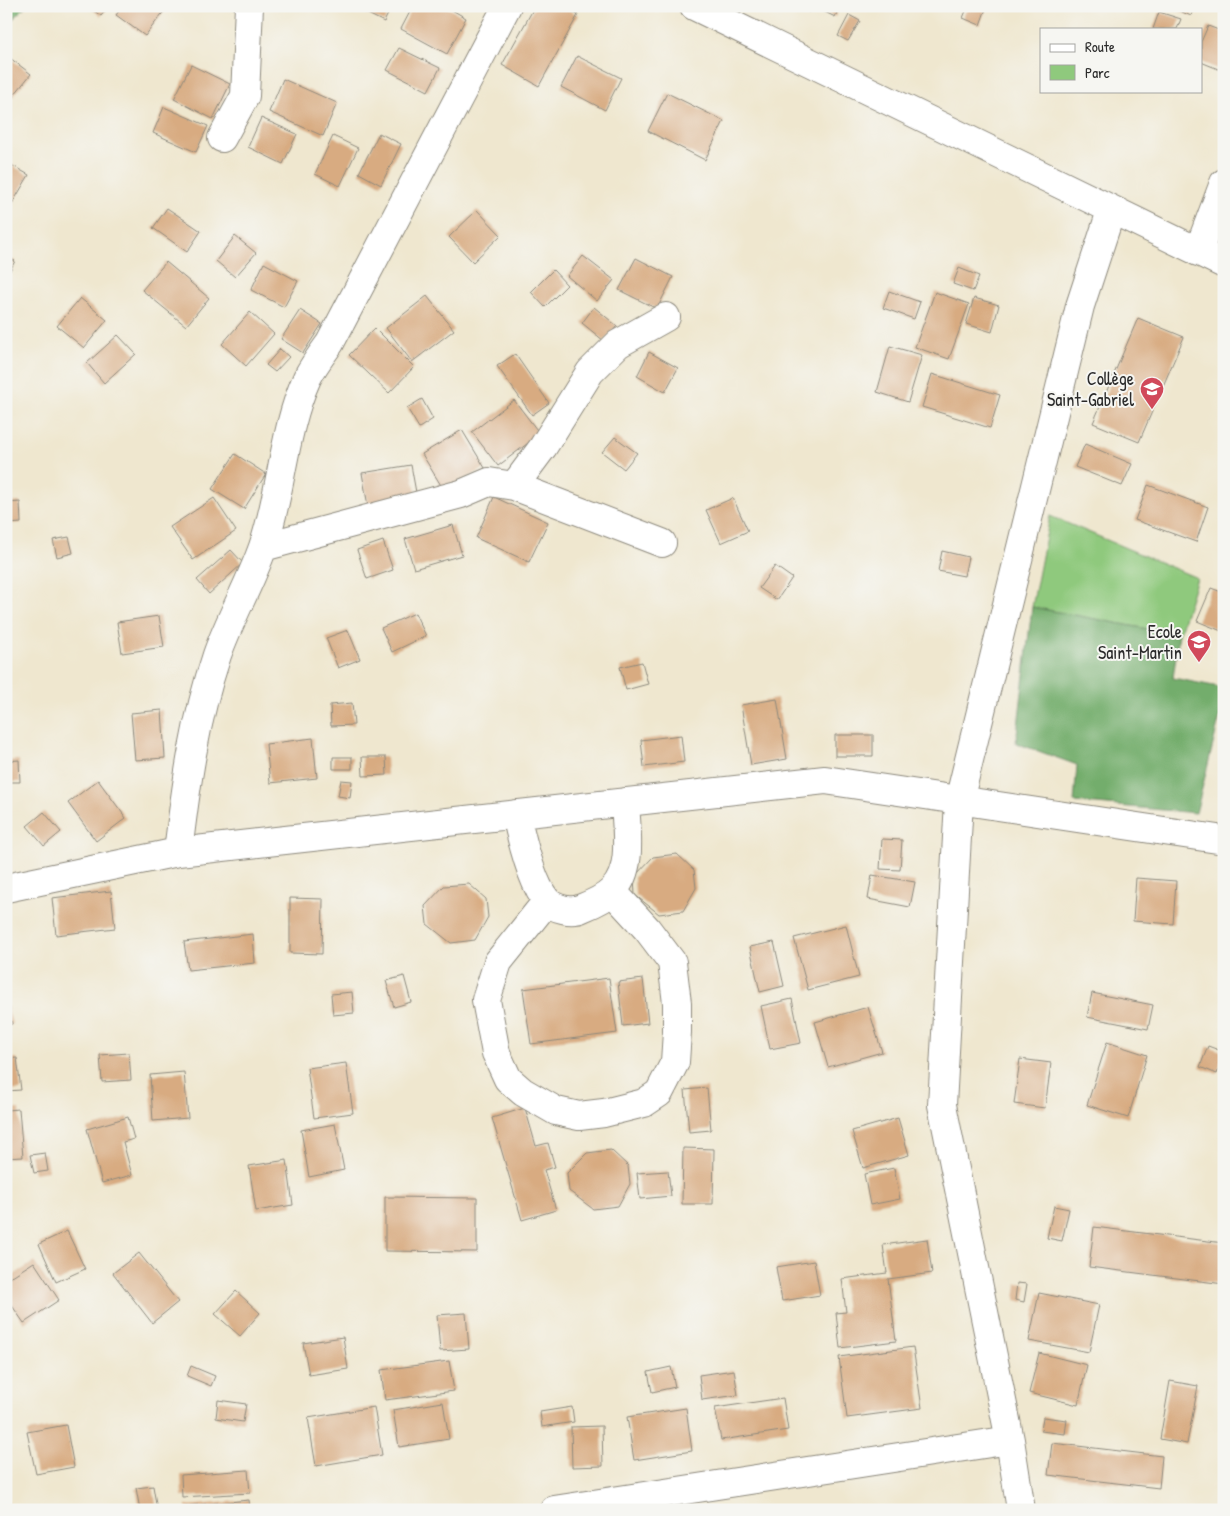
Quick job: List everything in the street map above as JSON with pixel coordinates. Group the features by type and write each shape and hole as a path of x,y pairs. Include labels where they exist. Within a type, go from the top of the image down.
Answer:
{"street":[{"path":"222,138 245,96 249,6"},
{"path":"178,852 187,774 197,720 218,654 263,547 276,500 294,416 308,377 330,343 507,6"},
{"path":"694,6 1111,211 1224,264"},
{"path":"1198,252 1224,183"},
{"path":"1021,1510 1010,1440 942,1105 959,802 1080,306 1111,211"},
{"path":"514,486 543,447 590,372 618,344 666,317"},
{"path":"263,547 461,494 489,482 514,486 662,543"},
{"path":"6,888 178,852 825,780 959,802 1224,840"},
{"path":"516,814 524,849 547,901 563,909 577,911 612,892 620,880 626,860 625,802"},
{"path":"547,901 498,962 486,1000 496,1053 508,1079 523,1092 556,1111 579,1116 604,1113 644,1103 660,1093 675,1062 677,1032 677,1003 672,962 647,929 612,892"},
{"path":"554,1510 1010,1440"}],"green space":[{"path":"6,6 26,6 6,26"},
{"path":"1050,516 1197,578 1179,635 1032,607"},
{"path":"1032,607 1179,635 1173,678 1224,688 1224,700 1196,813 1074,802 1077,765 1016,743"}],"building":[{"path":"88,6 109,6 101,16"},
{"path":"123,6 168,6 145,36 116,15"},
{"path":"352,6 392,6 384,22"},
{"path":"413,6 445,6 466,18 447,54 401,29"},
{"path":"535,6 561,6 578,15 539,86 502,65"},
{"path":"794,6 812,6 809,12"},
{"path":"821,6 840,6 835,17 819,9"},
{"path":"968,6 987,6 980,25 963,18"},
{"path":"1169,6 1195,6 1191,16"},
{"path":"1159,12 1181,19 1177,28 1153,28"},
{"path":"849,15 860,21 848,41 838,36"},
{"path":"1208,26 1224,32 1223,71 1202,62 1202,40"},
{"path":"399,48 440,68 428,91 387,70"},
{"path":"6,55 31,74 10,100 6,98"},
{"path":"577,56 621,78 605,110 561,87"},
{"path":"191,65 230,84 213,119 174,99"},
{"path":"283,79 337,103 323,136 269,112"},
{"path":"667,93 724,121 705,160 648,131"},
{"path":"164,107 208,126 196,152 153,133"},
{"path":"261,118 297,134 283,164 248,147"},
{"path":"379,133 401,144 381,185 359,173"},
{"path":"333,136 358,148 340,186 315,174"},
{"path":"6,162 29,175 9,209 6,207"},
{"path":"167,208 201,231 187,252 153,228"},
{"path":"477,210 501,235 473,262 449,237"},
{"path":"235,236 256,253 235,277 216,261"},
{"path":"583,256 614,280 597,301 567,276"},
{"path":"6,257 15,261 6,278"},
{"path":"636,258 673,277 657,309 619,290"},
{"path":"166,262 209,298 186,326 142,290"},
{"path":"264,263 298,281 284,307 251,290"},
{"path":"959,268 979,276 973,291 953,284"},
{"path":"553,270 567,285 545,307 531,292"},
{"path":"889,291 920,302 914,319 883,308"},
{"path":"935,292 969,304 949,359 915,347"},
{"path":"427,296 454,330 412,362 386,328"},
{"path":"80,298 107,320 84,348 57,326"},
{"path":"974,298 999,305 992,332 966,324"},
{"path":"594,307 617,326 604,341 582,323"},
{"path":"300,310 322,324 303,353 281,339"},
{"path":"250,312 274,334 246,366 222,344"},
{"path":"1138,318 1184,337 1139,442 1093,423"},
{"path":"375,328 414,367 389,393 349,355"},
{"path":"118,335 136,354 104,383 87,363"},
{"path":"890,346 922,355 908,402 877,392"},
{"path":"280,349 289,357 275,372 266,365"},
{"path":"649,352 678,368 665,392 637,376"},
{"path":"515,354 549,403 532,415 497,366"},
{"path":"932,374 1000,395 990,428 922,407"},
{"path":"422,399 433,419 419,428 407,408"},
{"path":"514,400 540,434 498,466 472,432"},
{"path":"462,430 485,468 445,492 422,454"},
{"path":"615,437 637,453 624,469 602,452"},
{"path":"1085,444 1132,464 1122,486 1075,467"},
{"path":"235,454 266,474 244,509 212,489"},
{"path":"411,465 417,498 368,506 362,473"},
{"path":"1148,485 1208,507 1196,542 1135,520"},
{"path":"494,497 548,522 529,562 476,538"},
{"path":"214,498 236,531 193,560 170,527"},
{"path":"733,498 748,531 721,543 706,510"},
{"path":"20,502 21,523 8,524 7,503"},
{"path":"453,525 462,555 414,569 405,539"},
{"path":"69,537 73,553 57,557 53,540"},
{"path":"383,541 393,570 367,579 357,550"},
{"path":"231,550 243,563 209,594 197,580"},
{"path":"942,551 968,557 964,576 938,571"},
{"path":"775,566 792,578 777,600 759,588"},
{"path":"1211,588 1224,593 1224,632 1197,621"},
{"path":"415,613 426,636 392,652 381,628"},
{"path":"159,616 164,647 122,653 117,622"},
{"path":"348,630 360,659 338,668 326,638"},
{"path":"642,662 648,684 626,690 620,667"},
{"path":"777,699 787,759 751,765 741,705"},
{"path":"352,703 354,725 331,726 330,705"},
{"path":"162,710 165,758 135,760 131,713"},
{"path":"681,735 684,762 644,767 641,740"},
{"path":"835,735 873,735 873,756 835,756"},
{"path":"313,738 317,778 270,783 266,744"},
{"path":"333,757 352,757 352,769 333,769"},
{"path":"362,757 386,757 387,775 363,776"},
{"path":"19,760 20,782 6,782 6,761"},
{"path":"98,780 126,818 96,841 68,803"},
{"path":"341,780 352,781 350,798 338,796"},
{"path":"44,812 61,832 44,846 27,826"},
{"path":"882,839 902,840 900,870 880,869"},
{"path":"677,854 694,870 696,888 683,911 659,914 635,895 634,877 653,857"},
{"path":"872,875 915,882 910,907 868,899"},
{"path":"1136,878 1176,881 1173,924 1133,921"},
{"path":"469,884 486,899 488,917 475,940 451,943 427,924 425,906 444,886"},
{"path":"111,891 115,928 56,935 52,898"},
{"path":"290,898 323,899 322,954 290,953"},
{"path":"846,925 859,977 808,990 794,938"},
{"path":"253,934 255,963 188,970 184,942"},
{"path":"774,942 784,986 760,992 750,947"},
{"path":"404,976 411,1002 394,1007 386,981"},
{"path":"609,978 617,1033 531,1044 523,989"},
{"path":"643,979 648,1023 623,1026 618,982"},
{"path":"352,992 354,1013 333,1015 331,994"},
{"path":"1092,993 1153,1005 1148,1029 1087,1017"},
{"path":"792,999 801,1043 770,1049 761,1006"},
{"path":"6,1002 12,1024 6,1026"},
{"path":"868,1007 882,1052 828,1067 815,1022"},
{"path":"1107,1042 1147,1055 1128,1118 1087,1105"},
{"path":"1208,1046 1224,1052 1217,1074 1200,1067"},
{"path":"129,1053 131,1080 102,1082 100,1055"},
{"path":"17,1058 21,1090 6,1091 6,1059"},
{"path":"1020,1059 1051,1063 1045,1108 1014,1104"},
{"path":"346,1063 353,1113 314,1118 307,1068"},
{"path":"184,1072 188,1118 153,1121 150,1075"},
{"path":"707,1088 711,1130 689,1132 685,1090"},
{"path":"525,1108 536,1146 548,1143 555,1167 544,1170 556,1210 522,1220 492,1118"},
{"path":"19,1109 23,1157 6,1158 6,1110"},
{"path":"128,1117 134,1139 123,1142 132,1175 102,1183 87,1129"},
{"path":"898,1118 909,1155 863,1168 852,1131"},
{"path":"335,1124 344,1170 309,1177 301,1130"},
{"path":"683,1148 714,1149 713,1204 682,1204"},
{"path":"611,1150 628,1166 630,1184 618,1206 593,1209 569,1191 567,1173 587,1153"},
{"path":"45,1153 48,1171 34,1173 30,1155"},
{"path":"287,1160 293,1205 256,1211 249,1166"},
{"path":"894,1168 900,1199 870,1205 864,1174"},
{"path":"668,1171 671,1196 640,1199 637,1173"},
{"path":"385,1197 477,1198 477,1252 385,1251"},
{"path":"1054,1206 1069,1209 1062,1241 1047,1238"},
{"path":"1094,1227 1224,1243 1224,1284 1089,1267"},
{"path":"67,1231 85,1269 56,1282 39,1244"},
{"path":"927,1239 932,1273 888,1279 896,1341 840,1348 836,1313 846,1312 842,1279 887,1273 883,1245"},
{"path":"139,1253 178,1302 152,1323 113,1273"},
{"path":"814,1261 820,1295 782,1301 776,1267"},
{"path":"34,1262 59,1300 24,1323 6,1297 6,1280"},
{"path":"1017,1283 1027,1284 1024,1302 1015,1300"},
{"path":"236,1291 260,1313 240,1336 215,1314"},
{"path":"1039,1293 1099,1305 1089,1352 1029,1341"},
{"path":"466,1313 469,1349 440,1351 437,1315"},
{"path":"343,1337 348,1369 309,1375 303,1343"},
{"path":"913,1347 922,1408 847,1418 839,1357"},
{"path":"1039,1353 1087,1365 1078,1405 1029,1393"},
{"path":"449,1361 454,1391 385,1400 381,1370"},
{"path":"191,1366 215,1376 211,1386 187,1376"},
{"path":"671,1367 675,1387 652,1392 648,1372"},
{"path":"734,1370 738,1395 702,1400 699,1375"},
{"path":"1170,1381 1198,1386 1187,1444 1160,1439"},
{"path":"783,1398 788,1430 721,1440 715,1408"},
{"path":"218,1400 246,1404 243,1422 216,1418"},
{"path":"443,1402 449,1439 399,1447 393,1410"},
{"path":"374,1407 382,1455 316,1466 308,1418"},
{"path":"572,1407 574,1422 542,1427 540,1412"},
{"path":"686,1408 692,1451 634,1460 627,1417"},
{"path":"1043,1417 1067,1420 1065,1434 1041,1431"},
{"path":"66,1425 74,1467 36,1474 27,1432"},
{"path":"602,1426 603,1466 572,1467 571,1427"},
{"path":"1052,1443 1162,1456 1159,1488 1048,1475"},
{"path":"248,1470 250,1493 182,1497 181,1475"},
{"path":"153,1486 157,1510 140,1510 136,1488"},
{"path":"7,1497 10,1510 6,1510"},
{"path":"249,1500 250,1510 186,1510 186,1506"}],"place":[{"name":"Collège Saint-Gabriel","path":"1152,410"},
{"name":"Ecole Saint-Martin","path":"1199,663"}]}
